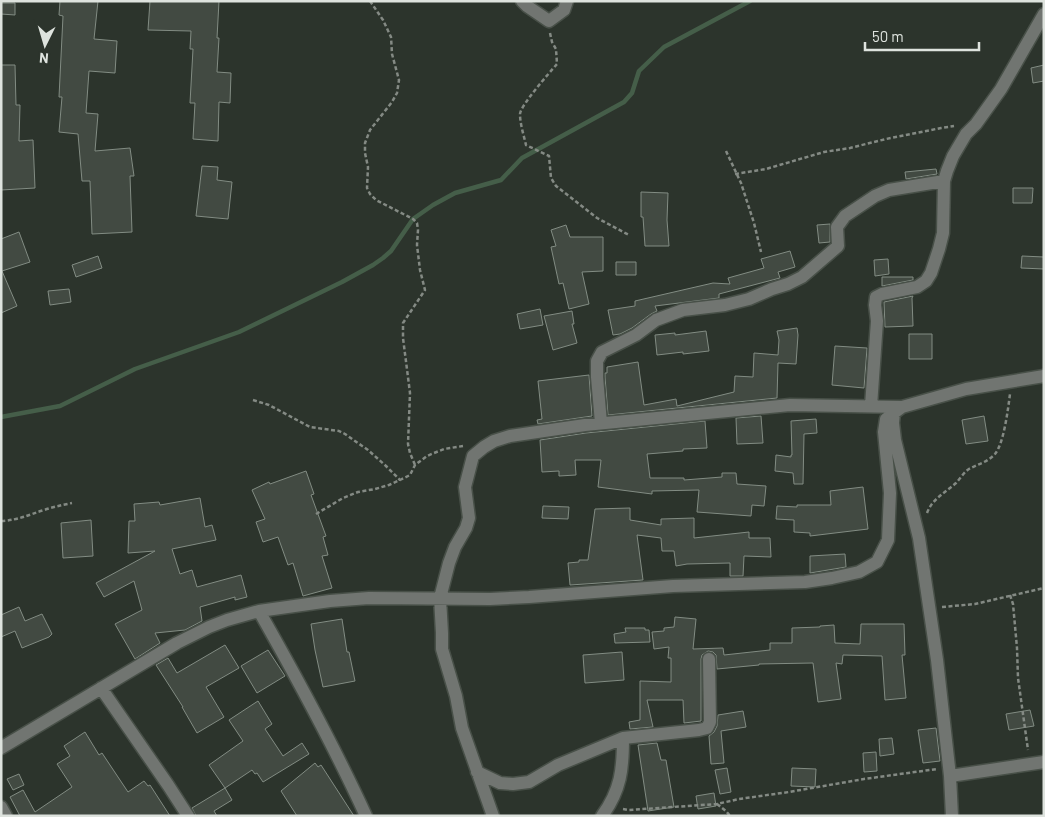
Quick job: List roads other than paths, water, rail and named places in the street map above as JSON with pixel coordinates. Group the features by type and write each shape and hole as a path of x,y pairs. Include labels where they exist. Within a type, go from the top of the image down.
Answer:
{"street":[{"path":"522,1 549,22 564,10 567,1"},
{"path":"871,406 877,321 876,297 917,287 926,281 931,273 943,233 944,181 953,156 966,134 976,124 1001,89 1044,14"},
{"path":"601,423 597,361 602,352 636,335 656,320 683,310 725,305 749,299 795,281 838,246 837,227 845,216 875,196 889,190 944,181"},
{"path":"1,748 101,688 209,627 259,611 330,601 369,598 519,597 673,586 805,582 859,572 877,562 888,540 890,493 884,432 886,419 898,410 966,389 1044,376"},
{"path":"493,816 462,728 456,696 442,649 440,598 449,563 466,528 468,518 465,487 473,456 494,441 510,436 601,423 790,405 871,406 898,410"},
{"path":"898,410 894,424 895,440 919,538 937,660 952,816"},
{"path":"259,611 320,722 366,816"},
{"path":"477,772 500,783 528,782 558,765 623,738 707,728 710,722 709,659"},
{"path":"101,688 188,816"},
{"path":"606,811 615,795 620,780 623,760 623,738"},
{"path":"949,772 1044,762"},
{"path":"1,807 6,816"}],"waterway":[{"path":"1,417 60,406 135,369 239,332 373,265 391,251 413,219 455,193 501,180 522,158 624,102 632,93 639,71 664,47 750,1"}]}
